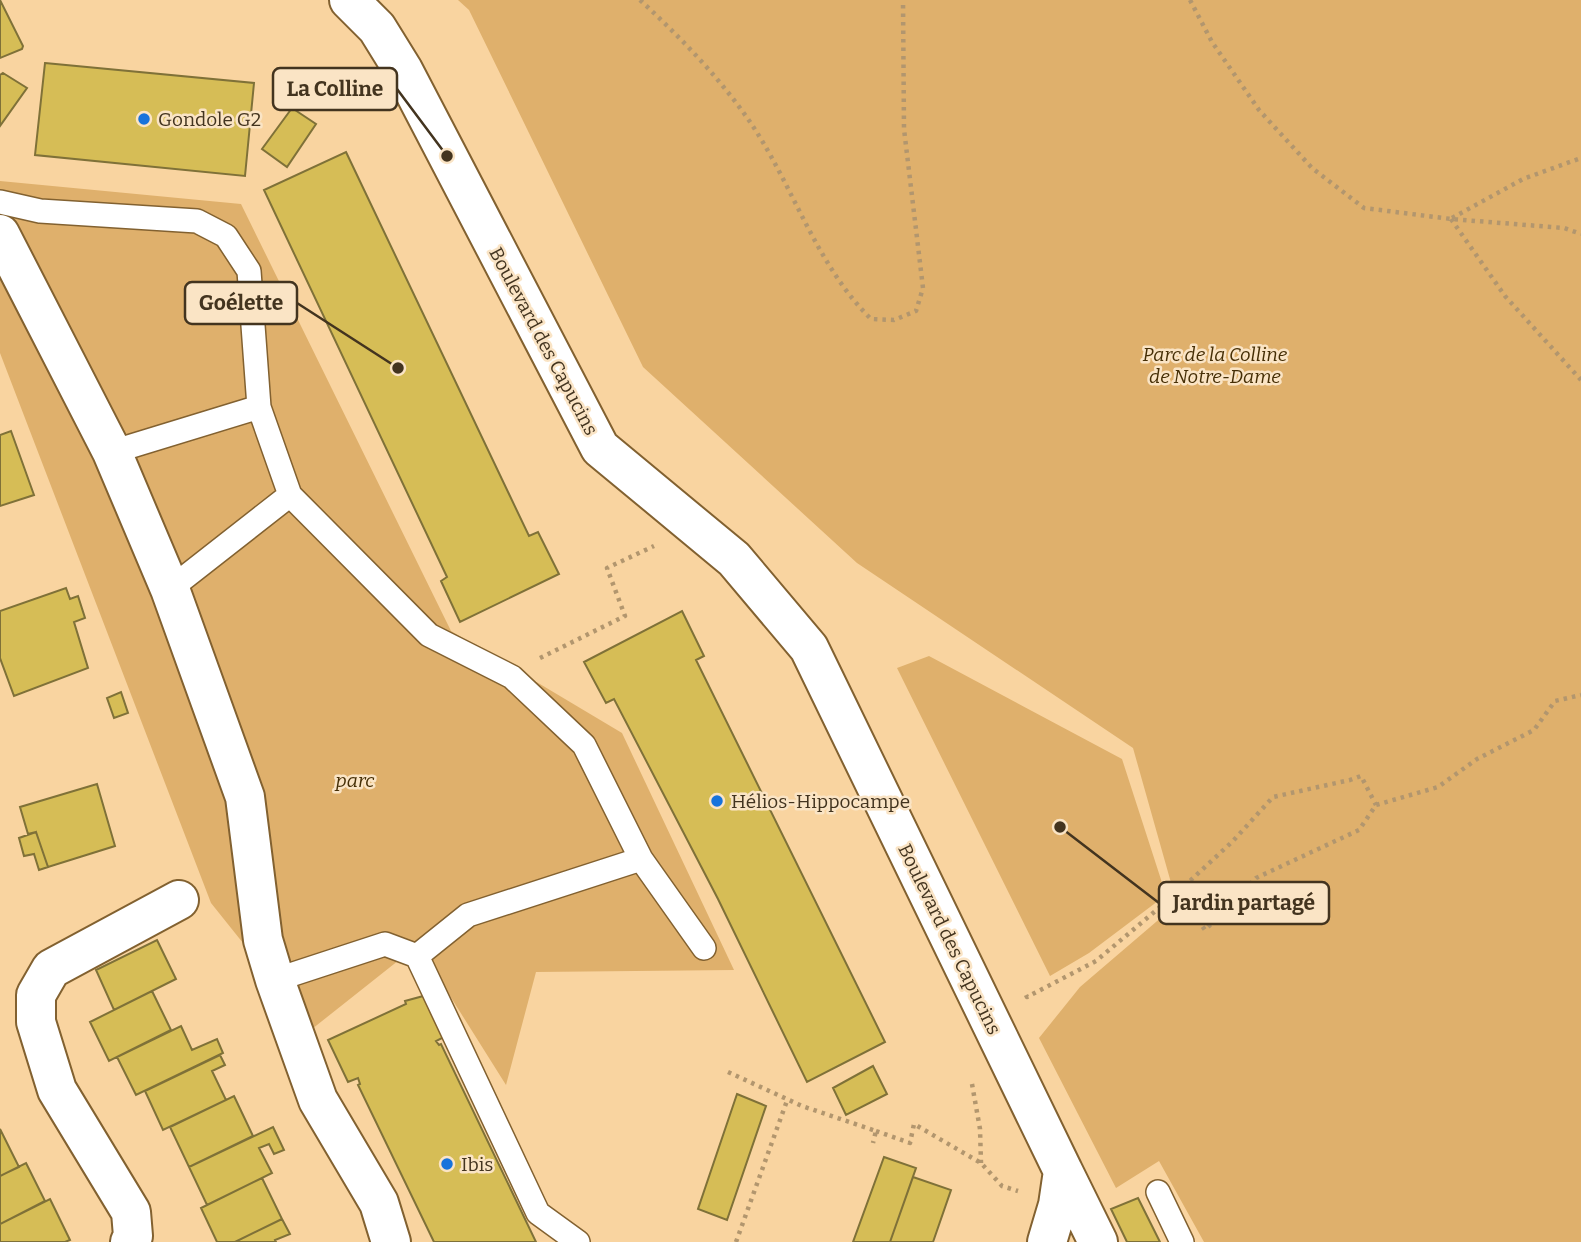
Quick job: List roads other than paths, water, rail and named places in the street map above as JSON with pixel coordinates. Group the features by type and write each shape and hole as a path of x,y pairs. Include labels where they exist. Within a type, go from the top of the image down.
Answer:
{"street":[{"name":"Boulevard des Capucins","path":"349,0 377,27 403,70 600,448 734,559 809,648 1098,1242"},
{"path":"0,234 112,452 170,589 246,797 263,940 275,980 318,1100 379,1203 391,1242"},
{"path":"130,1242 133,1236 131,1212 57,1090 36,1023 36,995 51,969 180,900"},
{"path":"1047,1242 1058,1205 1063,1171"}],"lane":[{"path":"0,202 40,211 197,221 226,236 249,271 259,407 290,495 429,635 508,674 584,746 641,859 704,948"},
{"path":"112,452 259,407"},
{"path":"170,589 290,495"},
{"path":"417,956 468,915 641,859"},
{"path":"275,980 385,944 417,956 538,1213 578,1242"},
{"path":"1158,1192 1182,1242"}],"place":[{"name":"Gondole G2","path":"144,119"},
{"name":"La Colline","path":"447,156"},
{"name":"Goélette","path":"398,368"},
{"name":"Hélios-Hippocampe","path":"717,801"},
{"name":"Jardin partagé","path":"1060,827"},
{"name":"Ibis","path":"447,1164"}],"park label":[{"name":"Parc de la Colline de Notre-Dame","path":"1215,365"},
{"name":"parc","path":"355,780"}]}
